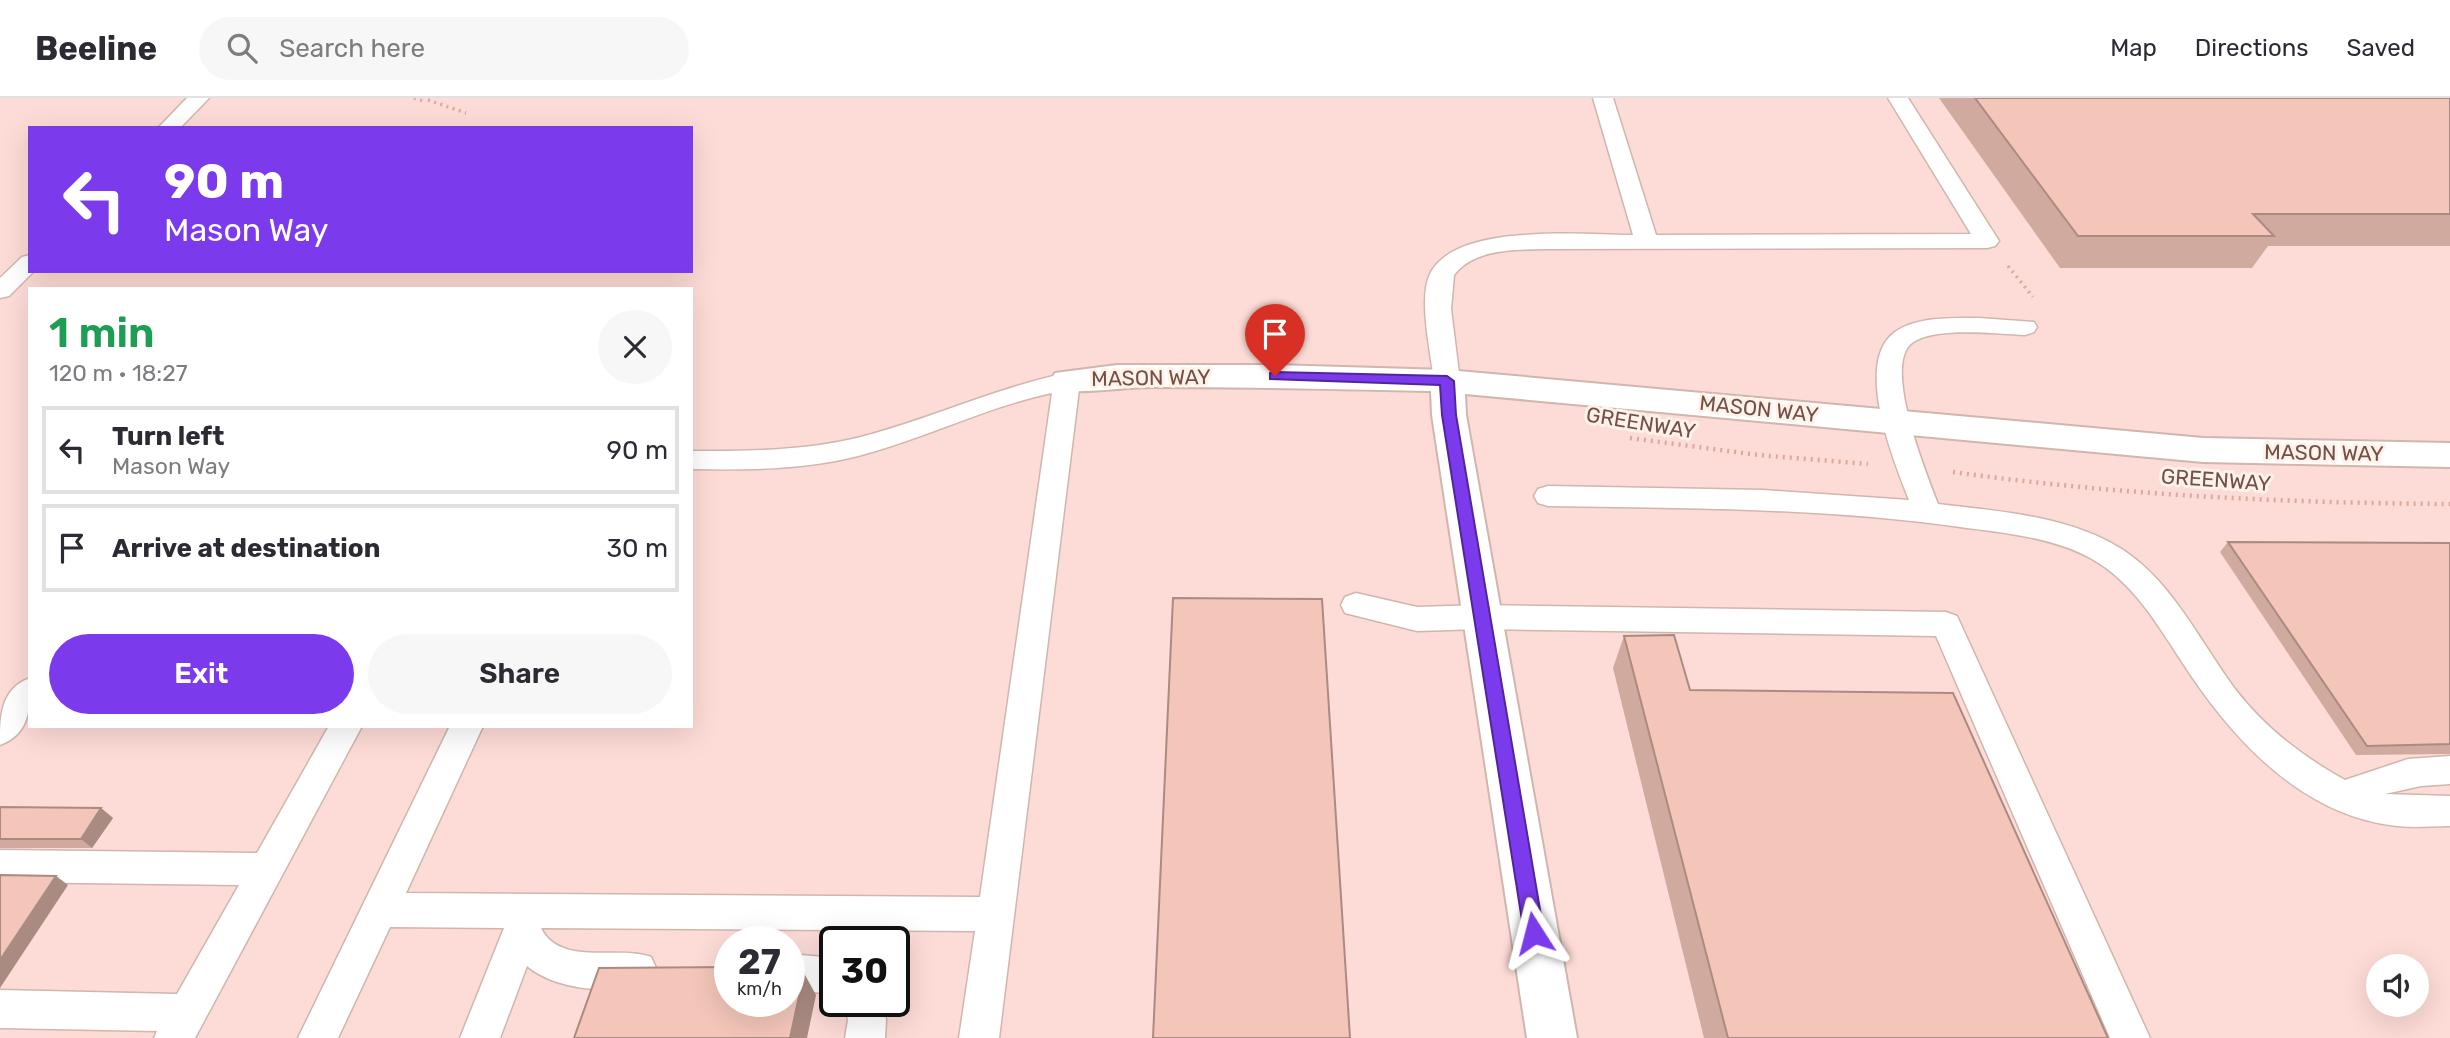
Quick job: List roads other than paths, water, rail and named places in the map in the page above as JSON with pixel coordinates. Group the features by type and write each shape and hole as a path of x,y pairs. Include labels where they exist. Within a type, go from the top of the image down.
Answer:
{"street":[{"name":"MASON WAY","path":"1067,381 1116,376 1275,376 1447,381 2203,450 2450,455"},
{"path":"1447,381 1449,415 1481,617 1552,1038"}],"lane":[{"path":"170,126 199,98"},
{"path":"1603,98 1647,242"},
{"path":"1447,381 1438,288 1442,273 1476,250 1498,244 1987,241 1898,98"},
{"path":"0,291 28,264"},
{"path":"0,297 28,297"},
{"path":"1927,512 1897,422 1889,374 1893,348 1901,339 1933,329 2025,327"},
{"path":"693,460 802,457 856,447 1004,398 1067,381 979,1038"},
{"path":"1548,496 1812,500 1927,512 2063,535 2106,553 2133,575 2172,622 2222,695 2254,733 2303,772 2343,796 2395,811 2450,811"},
{"path":"1356,605 1418,619 1481,617 1946,624 2130,1038"},
{"path":"0,731 28,694"},
{"path":"0,1009 181,1025 345,728"},
{"path":"318,1038 466,728"},
{"path":"2343,796 2390,776 2425,769 2450,769"},
{"path":"0,866 268,869"},
{"path":"380,910 524,922 995,914"},
{"path":"524,922 534,952 548,962 568,969 676,970"},
{"path":"480,1038 524,922"},
{"path":"865,1038 866,1017"}]}
